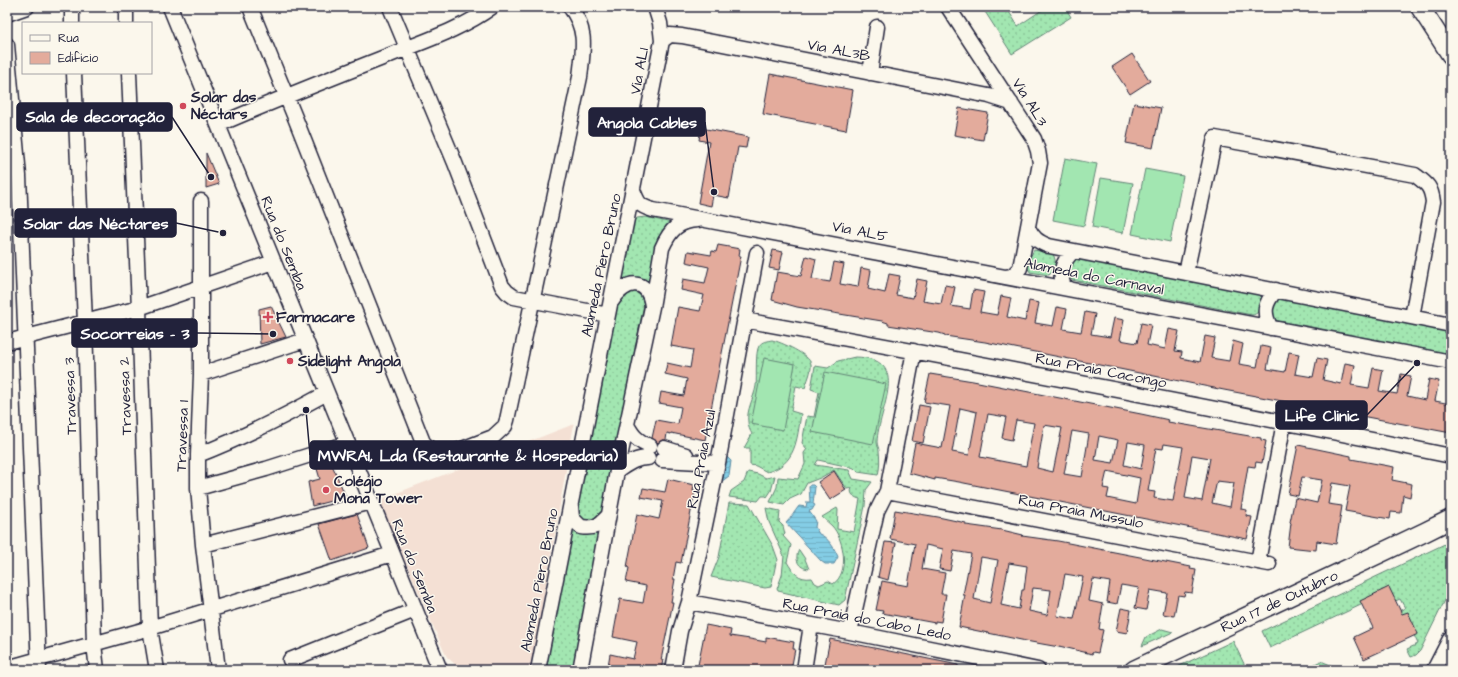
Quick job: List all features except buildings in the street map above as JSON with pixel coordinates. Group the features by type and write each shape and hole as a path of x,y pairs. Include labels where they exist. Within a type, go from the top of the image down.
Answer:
{"main road":[{"path":"1420,7 1451,55"},
{"name":"Rua 17 de Outubro","path":"1134,670 1451,519"},
{"name":"Rua 17 de Outubro","path":"1425,532 1451,523"}],"street":[{"path":"7,14 27,7"},
{"path":"72,7 72,22"},
{"path":"126,7 126,22"},
{"name":"Rua do Semba","path":"170,7 440,670"},
{"path":"250,7 423,442 428,450 433,453 447,455 493,437 505,426 507,420 580,76 583,51 582,28 570,7"},
{"path":"390,7 455,163 502,286 507,292 514,297 532,302 609,309 616,293 624,286 635,284 644,288 650,295 652,306"},
{"path":"218,124 465,24 492,7"},
{"name":"Via AL1","path":"633,190 662,41 656,7"},
{"name":"Via AL3","path":"948,7 1034,139 1040,163 1028,228"},
{"path":"870,73 877,27"},
{"name":"Via AL3B","path":"662,41 670,35 682,36 989,96 1011,103"},
{"path":"7,45 19,176 38,664"},
{"name":"Travessa 3","path":"74,74 84,322 94,644 97,670"},
{"name":"Travessa 2","path":"129,74 150,628 157,670"},
{"path":"1186,272 1215,138 1415,175 1425,182 1430,188 1433,202 1412,317"},
{"name":"Alameda Piero Bruno","path":"633,190 636,200 644,207 708,219"},
{"name":"Alameda Piero Bruno","path":"538,670 633,190"},
{"name":"Travessa 1","path":"201,201 201,374 198,488 210,610 218,670"},
{"path":"580,670 617,471 652,306 662,248 665,241 676,226 689,220 708,219"},
{"name":"Via AL5","path":"708,219 1006,277"},
{"name":"Alameda do Carnaval","path":"1028,228 1032,236 1038,242 1049,246 1451,325"},
{"name":"Alameda do Carnaval","path":"1006,277 1012,276 1020,268 1028,228"},
{"path":"1070,289 1064,287 1061,279 1062,267 1066,258 1073,251"},
{"name":"Rua Praia Azul","path":"673,670 680,631 689,602 712,462 744,320 757,253"},
{"path":"7,342 139,308 274,262"},
{"name":"Alameda do Carnaval","path":"1006,277 1451,362"},
{"path":"1271,328 1266,319 1265,312 1267,303 1276,290"},
{"name":"Rua Praia Cacongo","path":"744,320 1284,422 1451,456"},
{"path":"201,374 305,340"},
{"path":"850,632 877,511 887,491 914,351"},
{"path":"198,455 230,443 260,429 327,394"},
{"name":"Rua Praia Mussulo","path":"887,491 1263,563 1284,422"},
{"path":"626,425 632,435 656,453"},
{"path":"198,488 266,469 348,443"},
{"path":"617,471 634,460 656,453 712,462"},
{"path":"203,545 371,502"},
{"path":"571,507 572,518 581,527 592,528 598,525 609,515"},
{"path":"1425,532 1451,529"},
{"path":"7,668 38,664 94,644 392,554"},
{"name":"Rua Praia do Cabo Ledo","path":"689,602 850,632 1038,670"},
{"path":"290,660 415,610"},
{"path":"804,670 811,625"},
{"path":"1434,670 1451,637"}],"shaded area":[{"path":"574,424 531,670 470,670 457,666 447,657 443,649 379,500"}],"green space":[{"path":"982,7 1006,7 1018,26 1042,10 1040,7 1065,7 1071,17 1012,54"},
{"path":"1065,158 1097,164 1084,226 1053,220"},
{"path":"1145,169 1183,176 1170,242 1132,234"},
{"path":"1101,178 1133,183 1123,233 1092,227"},
{"path":"646,217 672,223 649,285 631,279 620,280 632,223 637,218"},
{"path":"1034,250 1053,254 1055,266 1049,275 1030,272 1027,267 1028,261"},
{"path":"1077,259 1258,293 1262,302 1258,312 1252,315 1072,280 1069,277 1070,268 1074,260"},
{"path":"632,290 640,295 644,304 601,518 585,523 574,510 616,297"},
{"path":"1280,299 1451,331 1451,354 1275,320 1272,318 1274,304"},
{"path":"772,340 782,343 801,353 809,360 811,367 805,388 796,386 791,411 801,414 793,450 784,464 777,469 767,472 756,466 750,465 750,448 744,448 752,434 749,427 748,418 749,408 756,386 758,349 762,343"},
{"path":"855,357 873,360 883,366 888,376 888,388 877,442 880,460 878,475 858,472 854,468 818,460 815,465 849,470 853,479 872,482 866,490 865,506 845,600 839,605 778,591 777,589 782,575 784,556 769,522 766,508 780,511 779,522 783,526 785,534 783,536 791,545 787,562 794,572 803,578 812,578 815,583 819,585 828,581 833,584 842,572 842,547 840,539 832,526 822,517 837,508 837,529 854,532 860,499 853,495 851,492 852,488 847,489 834,470 807,483 801,494 790,499 784,505 770,502 777,487 778,477 798,479 805,464 804,453 807,449 802,443 807,416 814,417 819,392 811,389 815,366 828,368 838,361"},
{"path":"764,358 795,364 783,430 751,424"},
{"path":"825,372 886,384 873,444 812,432"},
{"path":"748,472 758,474 766,478 775,476 771,491 767,497 762,496 758,501 729,497 731,491 744,482"},
{"path":"729,503 749,504 773,546 778,560 771,587 765,588 711,577 719,557"},
{"path":"572,526 599,532 573,670 545,670"},
{"path":"1451,541 1451,588 1420,651 1416,655 1411,657 1407,649 1418,644 1408,622 1397,612 1405,608 1400,599 1393,602 1365,603 1270,648 1262,631"},
{"path":"799,550 809,569 802,567 798,562 797,557"},
{"path":"1162,629 1173,632 1142,646 1146,637"},
{"path":"1233,641 1247,670 1171,670"},
{"path":"1321,661 1340,669 1341,670 1303,670"}],"water":[{"path":"726,456 731,461 729,476 721,482"},
{"path":"810,485 815,487 813,504 815,505 812,510 809,511 816,521 815,527 819,534 828,540 837,554 838,557 834,564 825,564 821,561 786,523 799,506 806,507 807,502 810,502"}],"place":[{"name":"Solar das Néctars","path":"183,106"},
{"name":"Sala de decoração","path":"211,177"},
{"name":"Angola Cables","path":"714,192"},
{"name":"Solar das Néctares","path":"223,233"},
{"name":"Farmacare","path":"268,317"},
{"name":"Socorreias - 3","path":"273,334"},
{"name":"Sidelight Angola","path":"290,361"},
{"name":"Life Clinic","path":"1417,363"},
{"name":"MWRAI, Lda (Restaurante & Hospedaria)","path":"306,410"},
{"name":"Colégio Mona Tower","path":"326,490"}]}
